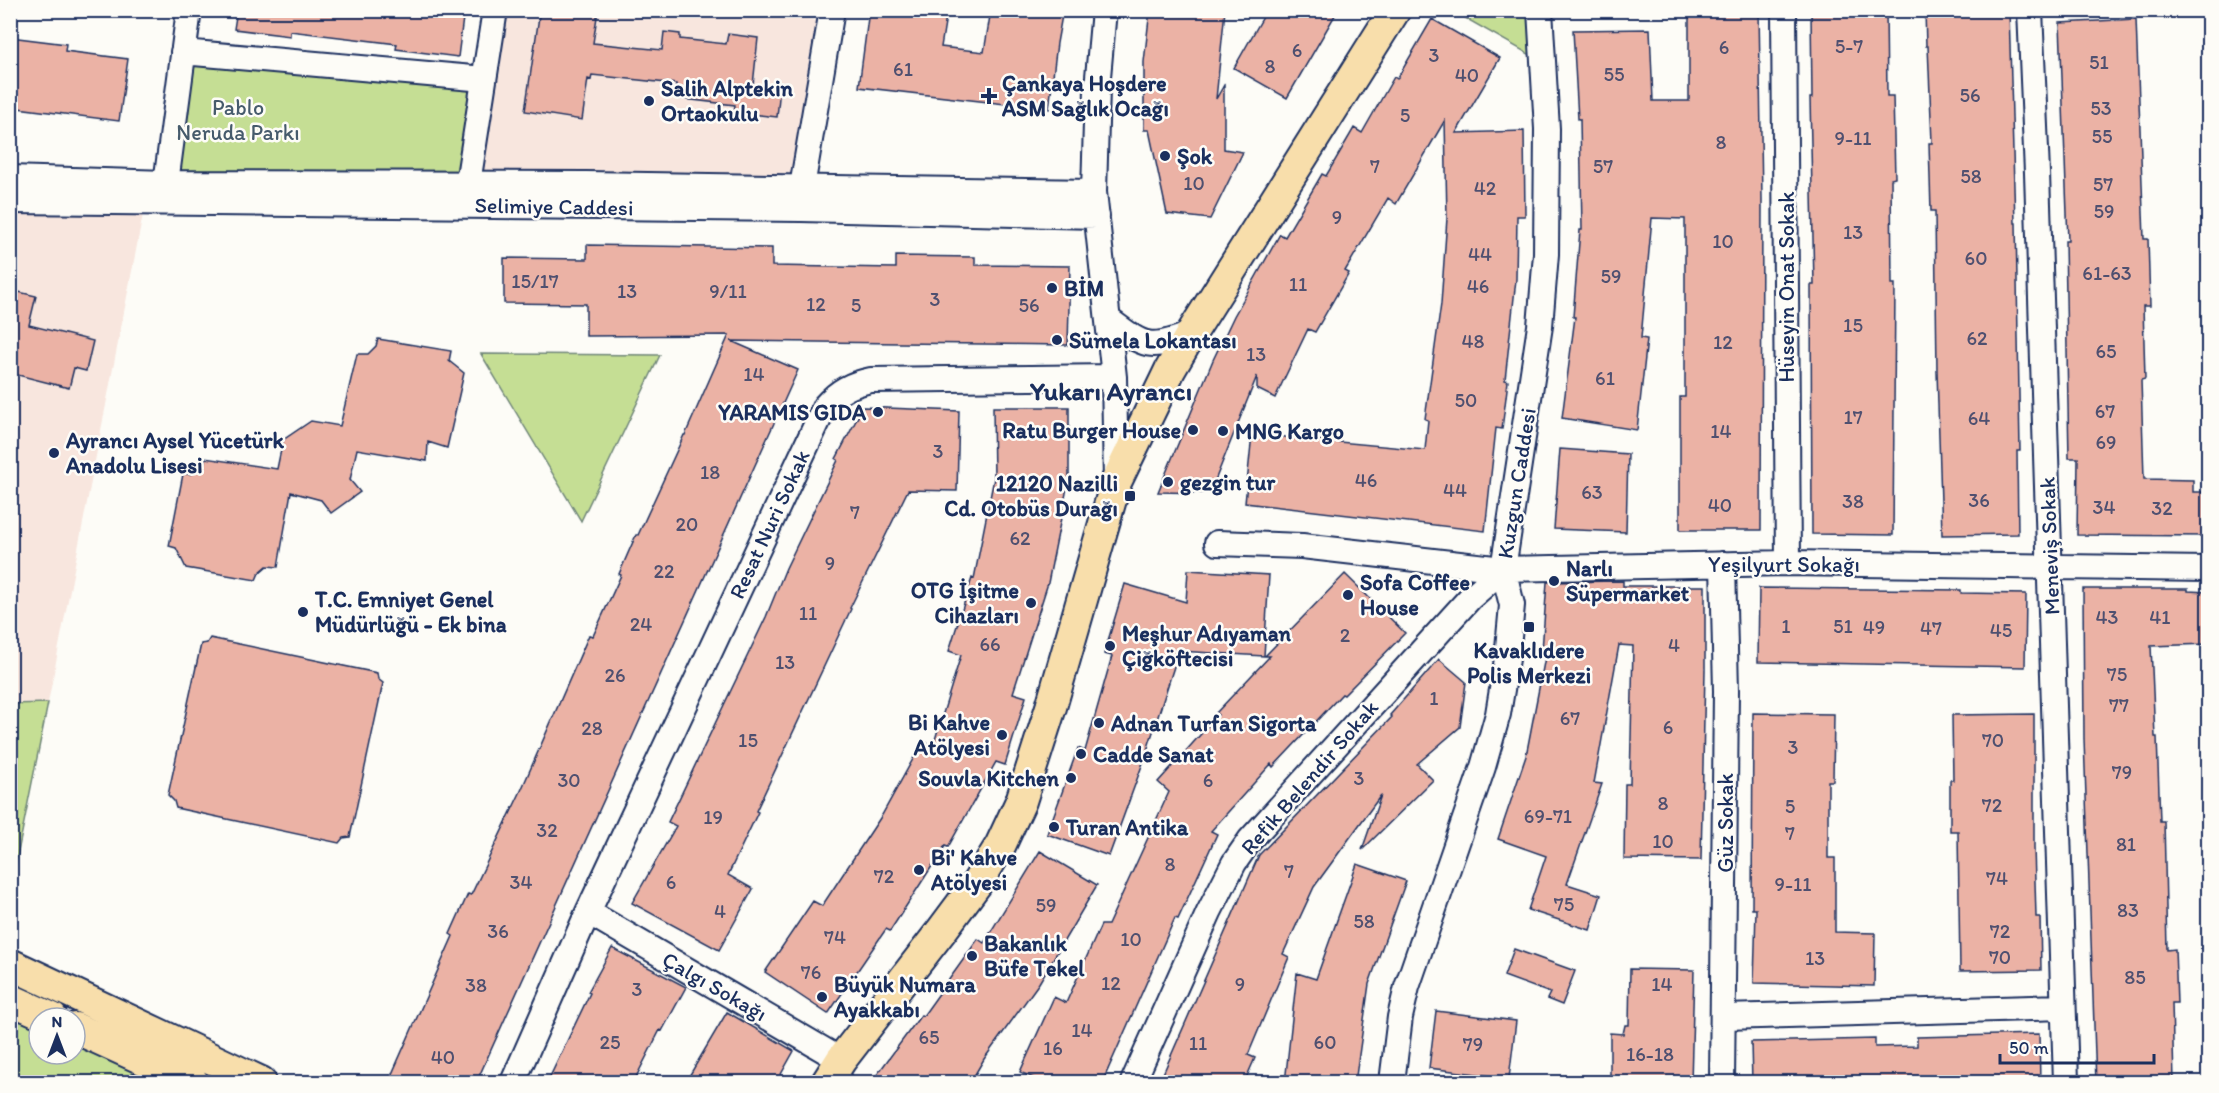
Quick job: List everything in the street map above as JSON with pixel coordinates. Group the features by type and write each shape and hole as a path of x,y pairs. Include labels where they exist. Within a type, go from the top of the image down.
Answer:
{"main road":[{"path":"834,1071 977,883 1000,846 1021,801 1051,707 1116,482 1170,370 1191,334 1395,10"},
{"path":"10,964 261,1083"},
{"path":"10,999 27,1007"},
{"path":"87,1034 193,1083"}],"street":[{"path":"166,193 189,10"},
{"path":"468,183 495,10"},
{"path":"802,187 832,10"},
{"path":"1104,10 1097,88 1094,192 1114,377 1116,482"},
{"name":"Kuzgun Caddesi","path":"1392,1083 1400,1017 1407,987 1483,767 1498,714 1507,659 1512,605 1503,569 1540,326 1546,254 1547,141 1540,10"},
{"name":"Hüseyin Onat Sokak","path":"1784,10 1788,563"},
{"name":"Meneviş Sokak","path":"2030,10 2066,1083"},
{"path":"183,52 484,79"},
{"name":"Selimiye Caddesi","path":"10,178 166,193 1097,216"},
{"name":"Selimiye Caddesi","path":"10,201 166,193 468,183 1094,192"},
{"path":"1109,320 1136,340 1148,344 1168,343 1191,334"},
{"name":"Resat Nuri Sokak","path":"513,1083 588,912 825,406 834,396 855,384 871,380 1114,377"},
{"name":"Yeşilyurt Sokağı","path":"1217,543 1302,546 1503,569 1788,563 2208,569"},
{"name":"Güz Sokak","path":"1722,1083 1726,691 1723,564"},
{"name":"Refik Belendir Sokak","path":"1133,1083 1209,912 1234,863 1250,840 1470,598 1503,569"},
{"name":"Çalgı Sokağı","path":"588,912 834,1071"},
{"path":"1724,1017 2063,1007"}],"shaded area":[{"name":"Salih Alptekin Ortaokulu","path":"741,10 830,22 802,187 468,183 495,11"},
{"name":"Ayrancı Aysel Yücetürk Anadolu Lisesi","path":"10,201 145,204 48,703 11,704"}],"green space":[{"path":"1453,11 1540,11 1543,62"},
{"name":"Pablo Neruda Parkı","path":"183,52 484,79 468,183 166,183"},
{"path":"481,354 660,355 581,521"},
{"path":"48,703 11,887 11,704"},
{"path":"10,999 27,1010 27,1066 87,1066 87,1033 193,1082 11,1082"}],"building":[{"path":"237,10 464,10 458,57 396,49 397,44 290,31 290,36 234,29"},
{"path":"540,10 598,10 593,43 662,50 664,32 680,34 680,39 726,44 728,34 758,38 753,85 780,88 777,117 734,112 735,105 675,98 676,84 592,75 591,80 588,79 582,120 525,111"},
{"path":"869,10 947,10 941,47 984,52 991,10 1063,10 1049,109 859,87"},
{"path":"1150,10 1225,10 1216,99 1224,85 1224,149 1243,152 1210,219 1167,214 1149,130 1144,130 1144,62"},
{"path":"1267,10 1338,10 1287,98 1234,68"},
{"path":"1689,10 1759,10 1762,199 1761,530 1680,530 1680,397 1685,397 1685,219 1652,218 1641,338 1647,339 1637,430 1562,418 1575,317 1573,317 1580,230 1582,230 1580,119 1578,119 1573,30 1650,29 1653,101 1689,101"},
{"path":"1811,10 1886,10 1887,96 1893,96 1895,178 1891,179 1892,284 1895,284 1893,535 1812,534 1811,285 1814,285 1810,98 1812,98"},
{"path":"1925,10 2009,10 2020,451 2017,451 2018,534 1942,535 1935,211 1931,211 1929,143 1932,143"},
{"path":"1432,19 1500,58 1456,133 1524,131 1525,216 1517,216 1516,279 1505,380 1508,381 1502,429 1496,428 1485,531 1245,503 1252,434 1425,450 1428,420 1425,419 1441,304 1447,218 1445,120 1396,204 1388,198 1345,271 1349,273 1315,332 1308,329 1275,398 1257,389 1257,376 1210,493 1158,492 1213,360 1234,316 1280,234 1285,237 1322,174 1326,176 1354,128 1362,133 1394,77 1397,79"},
{"path":"2136,19 2144,239 2148,239 2150,306 2143,306 2145,379 2141,380 2144,479 2193,480 2193,492 2208,492 2208,536 2077,535 2078,458 2069,458 2065,241 2068,241 2060,23"},
{"path":"10,37 66,44 65,51 128,59 119,121 10,107"},
{"path":"587,245 772,248 772,266 896,268 896,256 975,257 975,265 1070,266 1068,345 731,341 798,370 476,1083 388,1083 453,936 450,934 468,894 471,895 520,793 589,635 593,636 621,575 619,574 636,535 685,435 729,335 586,336 586,304 504,303 504,258 587,259"},
{"path":"10,290 36,296 29,325 93,341 86,371 74,368 69,388 10,373"},
{"path":"378,339 451,351 449,361 464,373 447,448 428,442 427,461 357,449 350,480 360,492 331,513 321,500 291,492 278,567 267,566 259,573 256,580 186,568 176,548 169,546 183,474 191,474 204,465 205,458 277,469 283,440 311,421 340,426 357,354 368,354 376,346"},
{"path":"863,407 959,411 957,491 908,490 850,608 728,875 753,889 719,950 632,903 676,826 668,822 766,617 786,568 838,460 836,459"},
{"path":"993,407 1069,407 1069,478 1048,583 1013,693 1026,697 1005,765 996,762 948,847 945,846 890,931 886,929 828,1014 765,972 813,901 822,906 882,815 923,741 933,746 961,655 949,651 972,578 974,579 994,478"},
{"path":"1560,449 1628,454 1626,532 1554,529"},
{"path":"1188,570 1269,575 1264,656 1179,651 1144,760 1109,856 1047,834 1078,748 1085,751 1112,656 1104,654 1125,584 1186,602"},
{"path":"1345,574 1405,633 1344,695 1342,694 1273,767 1271,764 1211,831 1217,834 1178,919 1175,918 1102,1083 1044,1083 1020,1072 1054,997 1066,1003 1101,925 1108,925 1169,792 1158,782 1218,715 1216,713 1270,656 1265,656"},
{"path":"1623,581 1623,586 1705,586 1701,860 1624,859 1625,784 1630,784 1633,646 1619,645 1594,783 1602,784 1567,884 1601,895 1590,930 1528,910 1546,856 1498,839 1526,756 1546,652 1542,651 1547,582"},
{"path":"1759,588 1961,590 1961,593 2026,594 2025,667 1758,662"},
{"path":"2083,589 2188,589 2188,591 2208,592 2208,644 2151,646 2160,821 2164,821 2167,950 2175,949 2177,1003 2172,1003 2174,1083 2096,1083 2084,739"},
{"path":"210,638 377,673 378,679 383,683 350,837 343,838 339,843 176,808 174,801 168,795 201,644 207,643"},
{"path":"1439,659 1466,682 1460,727 1417,764 1433,780 1362,850 1381,795 1314,887 1283,954 1289,957 1248,1055 1255,1058 1244,1083 1159,1083 1259,855 1392,717 1390,715"},
{"path":"1753,713 1834,714 1833,781 1828,781 1828,858 1835,858 1835,932 1875,933 1874,986 1754,983 1756,909 1752,909"},
{"path":"2034,714 2034,847 2036,917 2040,917 2041,970 1960,971 1958,831 1950,831 1950,780 1953,780 1952,715"},
{"path":"1040,851 1097,885 1039,983 984,1059 970,1083 889,1083 876,1076 921,1015 923,1016 978,939 984,943"},
{"path":"1357,864 1406,881 1369,984 1355,1083 1285,1083 1297,973 1316,979"},
{"path":"612,948 686,987 662,1031 660,1030 633,1083 547,1083 590,993 588,992"},
{"path":"1514,949 1575,971 1562,1005 1547,999 1550,993 1504,976"},
{"path":"1630,969 1694,970 1691,1083 1610,1083 1610,1033 1623,1034 1625,1025 1629,1025"},
{"path":"1436,1011 1516,1021 1509,1078 1429,1068"},
{"path":"727,1012 794,1051 776,1083 685,1083"},
{"path":"2039,1034 2040,1083 1752,1083 1751,1042 1875,1039 1875,1047 1917,1046 1917,1037"}],"place":[{"name":"Çankaya Hoşdere ASM Sağlık Ocağı","path":"989,96"},
{"name":"Salih Alptekin Ortaokulu","path":"649,101"},
{"name":"Şok","path":"1165,156"},
{"name":"BİM","path":"1052,288"},
{"name":"Sümela Lokantası","path":"1057,340"},
{"name":"YARAMIS GIDA","path":"878,412"},
{"name":"Ratu Burger House","path":"1193,430"},
{"name":"MNG Kargo","path":"1223,431"},
{"name":"Ayrancı Aysel Yücetürk Anadolu Lisesi","path":"54,453"},
{"name":"gezgin tur","path":"1168,482"},
{"name":"12120 Nazilli Cd. Otobüs Durağı","path":"1130,496"},
{"name":"Narlı Süpermarket","path":"1554,581"},
{"name":"Sofa Coffee House","path":"1348,595"},
{"name":"OTG İşitme Cihazları","path":"1031,603"},
{"name":"T.C. Emniyet Genel Müdürlüğü - Ek bina","path":"303,612"},
{"name":"Kavaklıdere Polis Merkezi","path":"1529,627"},
{"name":"Meşhur Adıyaman Çiğköftecisi","path":"1110,646"},
{"name":"Adnan Turfan Sigorta","path":"1099,723"},
{"name":"Bi Kahve Atölyesi","path":"1002,735"},
{"name":"Cadde Sanat","path":"1081,754"},
{"name":"Souvla Kitchen","path":"1071,778"},
{"name":"Turan Antika","path":"1054,827"},
{"name":"Bi' Kahve Atölyesi","path":"919,870"},
{"name":"Bakanlık Büfe Tekel","path":"972,956"},
{"name":"Büyük Numara Ayakkabı","path":"822,997"}],"district":[{"name":"Yukarı Ayrancı","path":"1111,391"}]}
